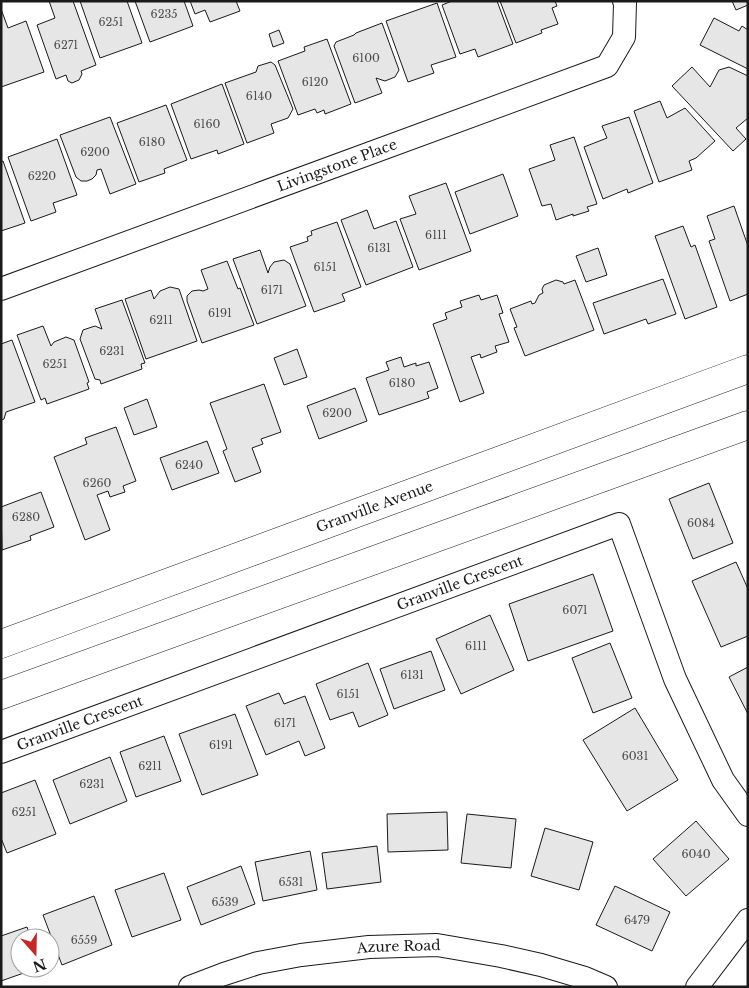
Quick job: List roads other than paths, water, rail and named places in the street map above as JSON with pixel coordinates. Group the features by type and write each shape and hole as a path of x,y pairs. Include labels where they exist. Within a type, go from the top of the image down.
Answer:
{"main road":[{"name":"Granville Avenue","path":"1,644 748,369"},
{"path":"1,695 748,425"}],"street":[{"name":"Livingstone Place","path":"1,289 607,66 624,37 624,1"},
{"name":"Granville Crescent","path":"1,752 619,524 674,679 723,780 748,815"},
{"path":"697,987 748,920"},
{"name":"Azure Road","path":"190,987 258,963 301,955 368,947 437,946 501,956 541,965 585,978 606,987"}]}
